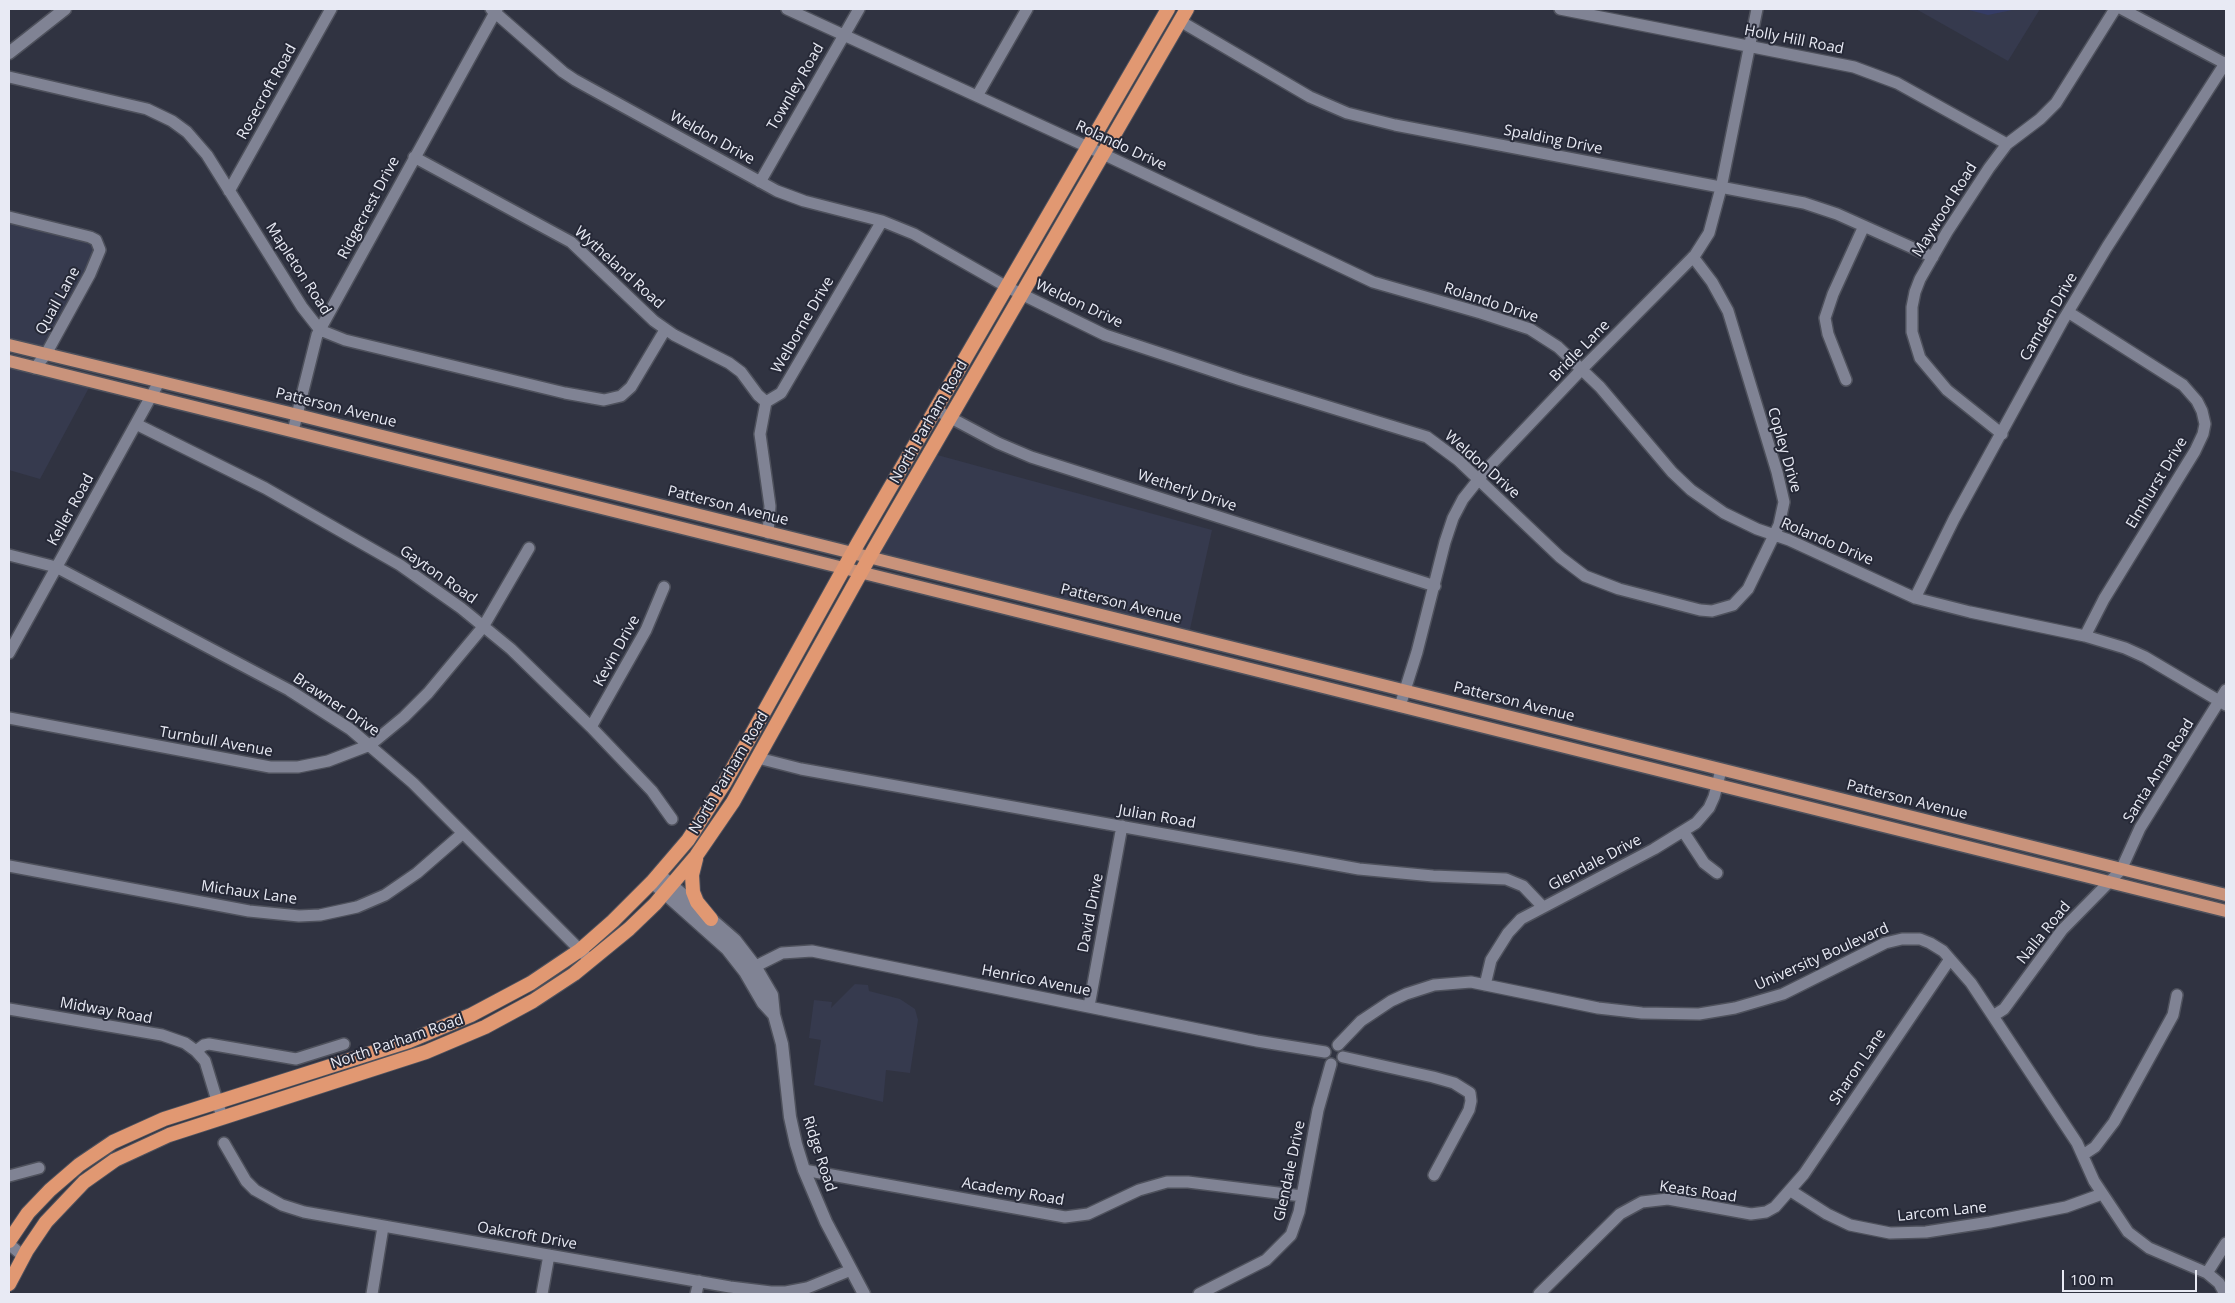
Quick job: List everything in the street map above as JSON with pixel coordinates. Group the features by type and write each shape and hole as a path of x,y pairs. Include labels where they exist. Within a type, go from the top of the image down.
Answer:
{"highway":[{"name":"North Parham Road","path":"9,1243 28,1214 50,1190 74,1168 98,1151 140,1128 442,1028 509,996 580,950 613,921 656,878 697,827 739,759 852,554 1168,9"},
{"name":"North Parham Road","path":"9,1284 23,1256 57,1210 100,1170 150,1142 426,1052 459,1039 520,1009 591,961 636,923 668,889 696,856 733,802 869,558 1183,15"},
{"path":"733,802 734,790 746,768 745,763 739,759"},
{"path":"696,856 692,875 693,892 711,919"}],"main road":[{"name":"Patterson Avenue","path":"9,345 298,415 2226,895"},
{"name":"Patterson Avenue","path":"9,361 2226,911"}],"street":[{"path":"9,53 65,9"},
{"name":"Rosecroft Road","path":"229,191 331,9"},
{"name":"Rolando Drive","path":"787,9 1088,147 1373,282 1530,329 1558,347 1582,369 1613,402 1672,472 1691,490 1724,513 1757,530 1789,540 1915,598 2109,642 2145,657 2223,703"},
{"name":"Townley Road","path":"760,182 859,9"},
{"path":"977,96 1027,9"},
{"name":"Holly Hill Road","path":"1560,9 1845,65 1880,76 2007,144"},
{"name":"Bridle Lane","path":"1400,706 1453,518 1463,499 1479,479 1582,369 1693,257 1709,233 1721,188 1757,9"},
{"name":"Maywood Road","path":"2002,434 1947,390 1928,370 1916,348 1912,332 1912,307 1920,278 1988,168 2007,144 2040,119 2056,103 2116,9"},
{"path":"2122,9 2226,63"},
{"name":"Ridgecrest Drive","path":"293,432 310,360 320,330 494,10"},
{"name":"Weldon Drive","path":"494,10 563,72 575,80 760,182 804,201 882,221 914,234 1007,287 1105,335 1241,380 1427,437 1451,454 1479,479 1574,570 1593,580 1659,599"},
{"name":"Spalding Drive","path":"1183,15 1310,97 1347,113 1395,125 1804,203 1837,214 1932,257"},
{"name":"Camden Drive","path":"1915,598 1934,558 2068,312 2107,247 2226,63"},
{"name":"Mapleton Road","path":"9,77 147,109 180,126 196,140 208,155 302,307 320,330 345,340 573,395 604,400 621,396 631,387 665,330"},
{"name":"Wytheland Road","path":"414,157 570,242 665,330 729,363 741,372 758,395 766,402"},
{"name":"Quail Lane","path":"9,217 90,237 96,240 99,246 99,257 46,354 35,368"},
{"name":"Welborne Drive","path":"766,402 781,393 882,221"},
{"path":"1846,380 1828,334 1825,318 1833,294 1864,226"},
{"name":"Copley Drive","path":"1659,599 1700,610 1722,609 1733,605 1748,590 1782,516 1784,502 1781,486 1728,310 1712,282 1693,257"},
{"name":"Elmhurst Drive","path":"2068,312 2182,385 2197,401 2205,424 2203,434 2195,451 2104,599 2085,636"},
{"name":"Keller Road","path":"9,653 159,382"},
{"path":"766,402 760,434 770,506 768,533"},
{"name":"Wetherly Drive","path":"936,410 998,443 1031,456 1435,586"},
{"name":"Gayton Road","path":"136,424 265,488 400,565 483,627 510,650 591,727 652,791 672,819"},
{"name":"Turnbull Avenue","path":"9,718 270,768 309,766 328,761 370,745 428,694 483,627 530,548"},
{"name":"Brawner Drive","path":"9,555 56,567 289,690 350,729 413,783 591,961"},
{"name":"Kevin Drive","path":"591,727 646,630 664,587"},
{"name":"Santa Anna Road","path":"2121,870 2140,828 2223,703 2226,690"},
{"name":"Julian Road","path":"758,758 801,768 1359,869 1433,876 1506,879 1523,886 1543,907"},
{"name":"Glendale Drive","path":"1485,985 1491,960 1508,933 1521,919 1582,888 1696,823 1708,808 1721,770"},
{"name":"David Drive","path":"1089,1006 1122,826"},
{"path":"1683,831 1704,863 1717,873"},
{"name":"Michaux Lane","path":"9,866 249,911 291,916 320,916 357,907 385,895 417,873 463,833"},
{"name":"Nalla Road","path":"1993,1016 2008,1004 2062,930 2121,870"},
{"name":"Ridge Road","path":"656,878 727,949 750,969 772,995 774,1015 782,1044 790,1117 804,1170 826,1222 864,1294"},
{"name":"Ridge Road","path":"668,889 711,919 735,940 750,969"},
{"name":"University Boulevard","path":"1338,1045 1361,1021 1406,994 1434,984 1454,982 1485,985 1598,1008 1642,1013 1699,1014 1735,1008 1783,994 1884,943 1902,939 1920,939 1930,943 1950,959 1971,983 2064,1122 2102,1194 2128,1232 2137,1240 2162,1255 2207,1273 2218,1283 2225,1294"},
{"name":"Henrico Avenue","path":"750,969 782,953 812,951 1257,1041 1325,1052"},
{"name":"Sharon Lane","path":"1791,1191 1950,959"},
{"path":"2083,1155 2095,1147 2114,1122 2173,1015 2176,995"},
{"name":"Midway Road","path":"9,1009 162,1035 177,1040 196,1051 208,1068 222,1117"},
{"path":"196,1051 209,1044 296,1059 344,1044"},
{"path":"1329,1045 1338,1045 1343,1050 1343,1057 1337,1063 1331,1064 1325,1059 1325,1052 1329,1045"},
{"path":"1343,1057 1433,1077 1459,1086 1471,1096 1469,1110 1434,1175"},
{"name":"Glendale Drive","path":"1200,1294 1263,1262 1280,1248 1291,1235 1296,1224 1318,1110 1331,1064"},
{"name":"Oakcroft Drive","path":"224,1143 246,1181 266,1198 304,1212 763,1291 786,1292 807,1288 851,1270"},
{"path":"9,1176 39,1168"},
{"name":"Academy Road","path":"804,1170 1065,1217 1088,1214 1139,1190 1167,1182 1188,1182 1302,1196"},
{"name":"Larcom Lane","path":"1791,1191 1827,1214 1850,1225 1875,1232 1905,1233 1981,1224 2036,1214 2088,1200 2102,1194"},
{"name":"Keats Road","path":"1539,1294 1620,1214 1642,1202 1668,1199 1756,1214 1766,1212 1775,1207 1791,1191"},
{"path":"372,1294 383,1227"},
{"path":"9,1243 23,1256"},
{"path":"2207,1273 2226,1243"},
{"path":"542,1294 548,1255"},
{"path":"696,1294 698,1281"}],"shaded area":[{"path":"1916,9 2040,9 2008,61"},
{"path":"1965,9 2017,9 1988,15"},
{"path":"9,217 90,237 99,246 46,354 9,345"},
{"path":"9,361 92,382 40,479 9,470"},
{"path":"930,453 1212,530 1190,629 1164,634 868,558"},
{"path":"855,984 868,985 869,991 900,999 915,1009 918,1020 910,1073 886,1070 883,1102 814,1085 821,1040 809,1038 814,1000 832,1002 831,1008"}]}
